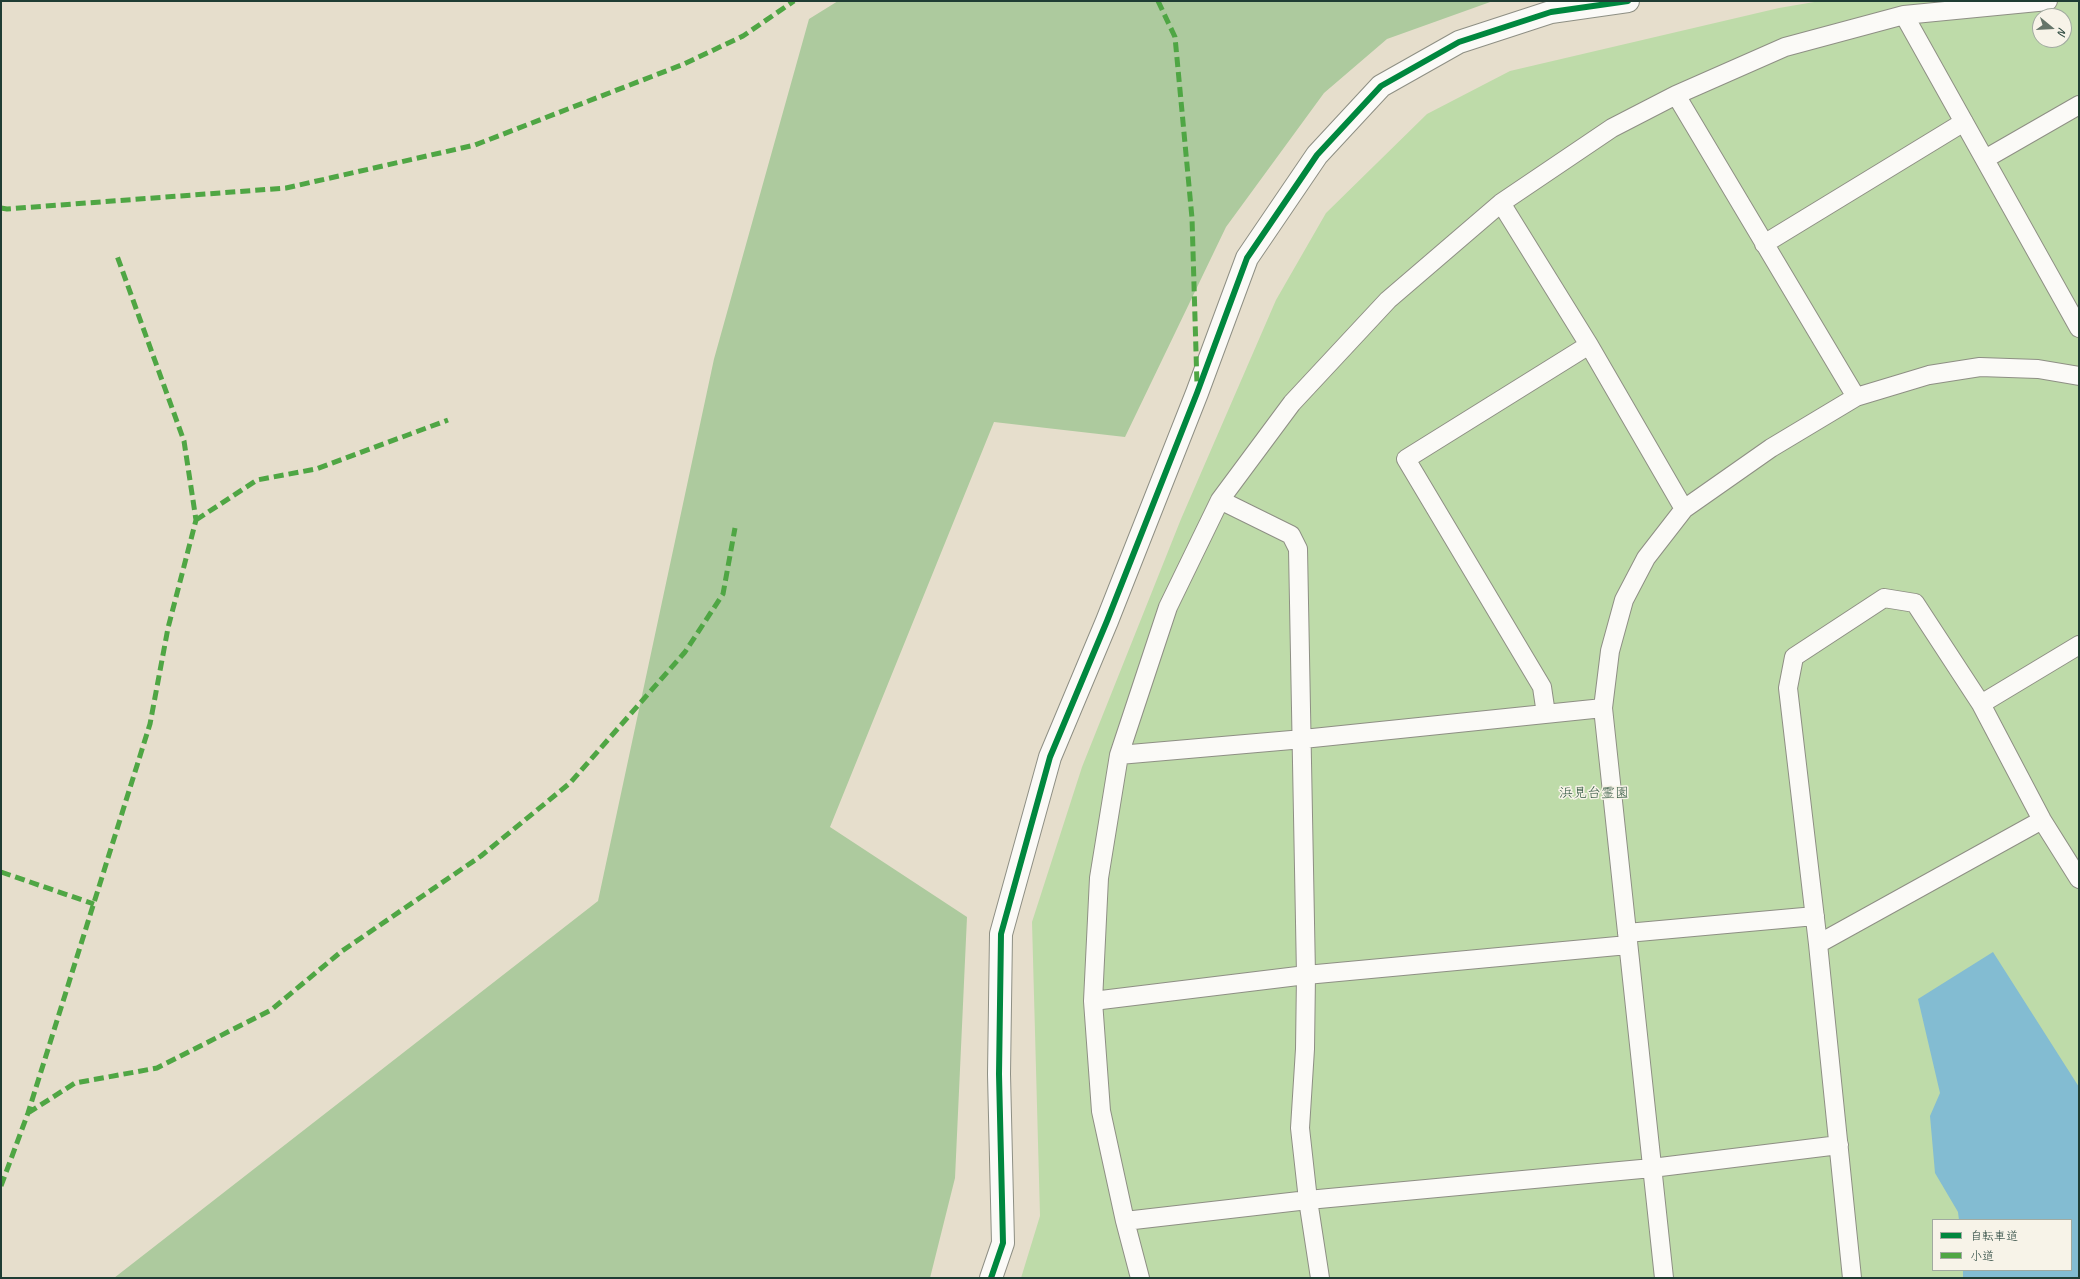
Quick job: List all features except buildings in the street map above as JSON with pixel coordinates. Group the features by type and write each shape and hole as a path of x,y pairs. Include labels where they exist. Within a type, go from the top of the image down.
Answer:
{"street":[{"path":"991,1278 1003,1242 999,1074 1001,934 1050,756 1107,621 1197,393 1247,258 1317,155 1381,86 1459,42 1551,12 1628,1"}],"lane":[{"path":"1140,1278 1125,1220 1101,1111 1093,1000 1099,878 1119,755 1168,607 1220,500 1292,403 1388,300 1501,203 1612,128 1676,95 1785,47 1904,15 2048,1"},
{"path":"1904,15 2079,328"},
{"path":"1676,95 1856,397"},
{"path":"1985,159 2079,105"},
{"path":"1764,244 1964,122"},
{"path":"1501,203 1590,345 1684,509"},
{"path":"1546,714 1542,687 1406,460 1590,345"},
{"path":"1664,1278 1603,708 1610,651 1624,600 1646,558 1684,509 1771,448 1856,397 1929,374 1980,367 2038,369 2079,376"},
{"path":"1220,500 1290,535 1298,549 1306,974 1305,1049 1300,1128 1308,1200 1320,1278"},
{"path":"1852,1278 1815,916 1788,688 1794,657 1884,598 1915,603 1981,704 2042,820 2079,879"},
{"path":"1981,704 2079,645"},
{"path":"1119,755 1302,739 1603,708"},
{"path":"1818,944 2042,820"},
{"path":"1093,1000 1306,974 1628,939 1815,916"},
{"path":"1125,1220 1308,1200 1652,1168 1839,1145"}],"green space":[{"path":"838,1 1493,1 1387,39 1324,93 1226,227 1125,437 994,422 830,827 967,917 955,1178 930,1278 114,1278 598,901 714,359 809,19"},
{"name":"浜見台霊園","path":"1820,1 2079,1 2079,1278 1021,1278 1040,1216 1032,922 1082,767 1181,519 1276,300 1326,213 1427,114 1510,71 1779,8"}],"water":[{"path":"1993,952 2079,1087 2079,1278 1963,1278 1963,1271 2072,1271 2072,1219 1959,1219 1958,1212 1935,1173 1930,1116 1940,1093 1918,999"}],"marked path":[{"path":"1,208 7,209 286,188 475,145 684,64 743,36 794,1"},
{"path":"1158,1 1175,37 1192,218 1197,385"},
{"path":"1,1186 28,1113 150,724 168,628 196,520 184,441 116,253"},
{"path":"196,520 257,480 316,469 448,420"},
{"path":"28,1113 75,1083 157,1068 271,1010 342,951 481,856 570,783 685,652 723,594 735,528"},
{"path":"1,872 94,904"}],"cycle path":[{"path":"991,1278 1003,1243 999,1074 1001,934 1050,757 1107,621 1197,393 1247,258 1317,155 1381,86 1459,42 1551,12 1628,1"}]}
